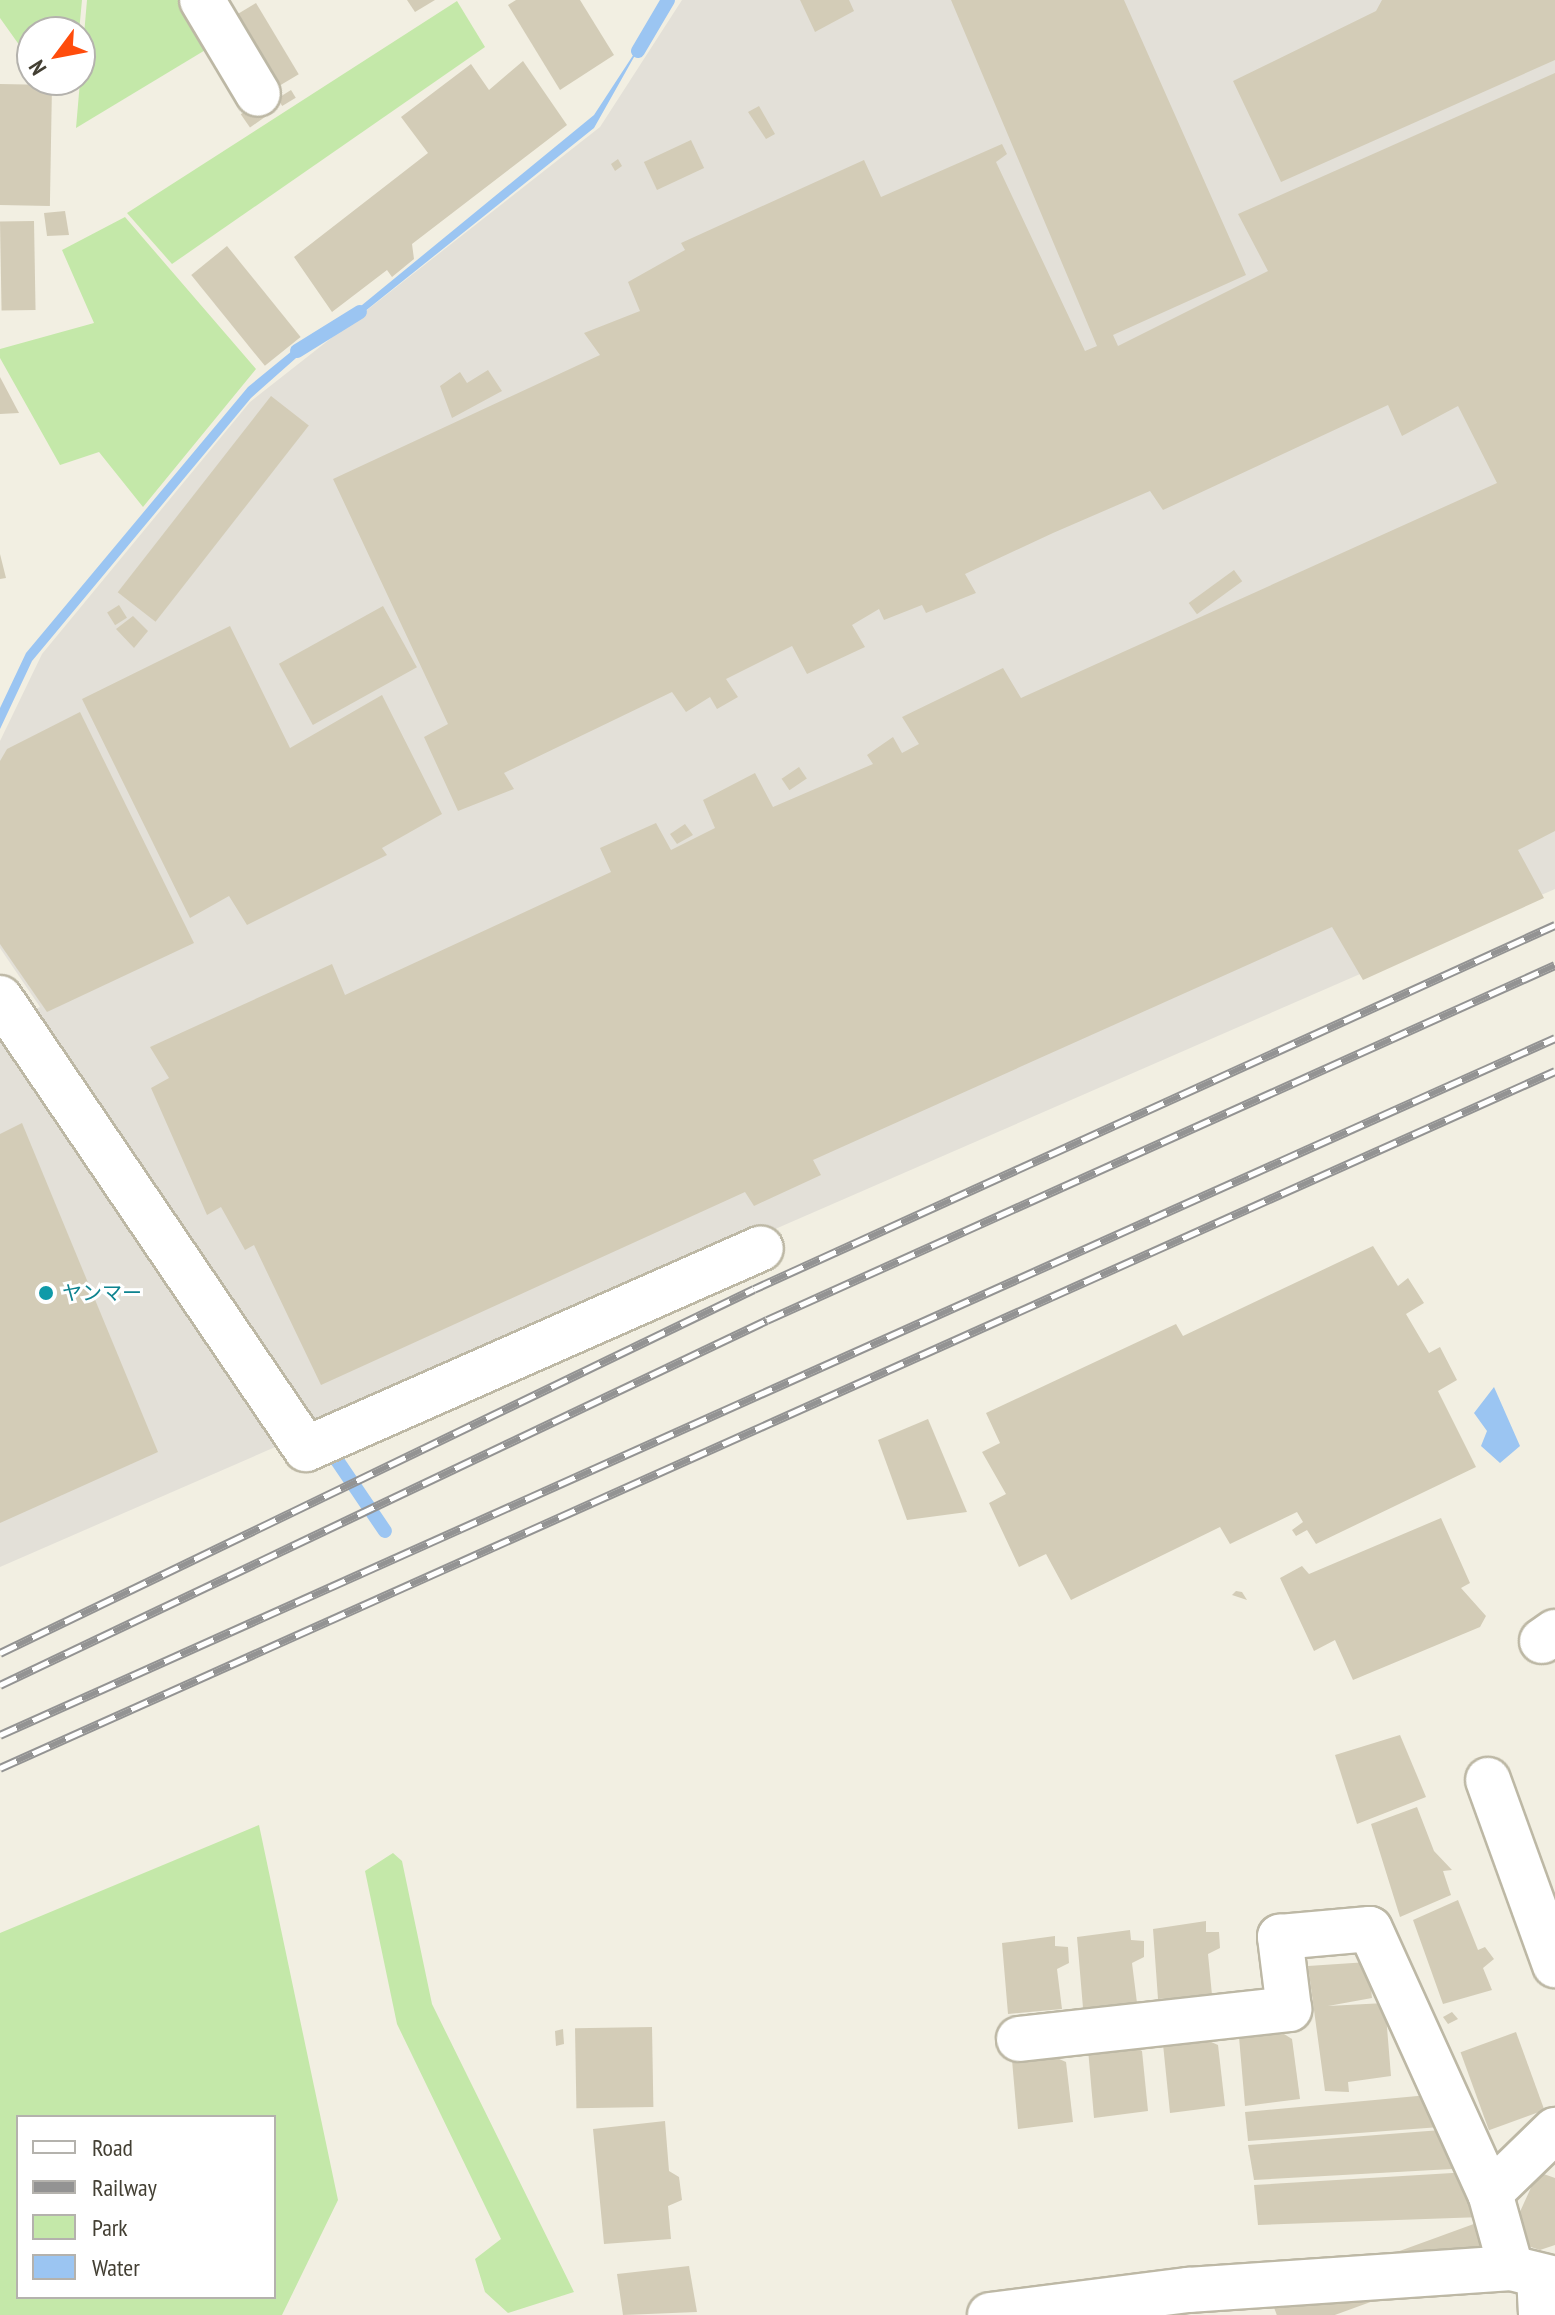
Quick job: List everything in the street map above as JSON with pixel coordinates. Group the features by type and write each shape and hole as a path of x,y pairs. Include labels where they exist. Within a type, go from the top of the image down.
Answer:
{"street":[{"path":"203,0 258,94"},
{"path":"0,998 306,1449 761,1248"},
{"path":"1488,1780 1555,1965"},
{"path":"990,2315 1536,2285 1490,2193 1370,1929 1280,1937 1289,2009 1019,2039"},
{"path":"1490,2193 1555,2130"}],"shaded area":[{"path":"682,0 1555,0 1555,889 0,1567 0,1024 40,1007 0,948 0,741 42,654 250,402 600,127"}],"green space":[{"path":"0,0 82,0 80,16 16,16 16,40 0,18"},
{"path":"87,0 180,0 207,49 76,128 79,96 96,96 96,16 86,16"},
{"path":"457,1 485,47 172,264 127,213"},
{"path":"125,217 256,369 143,507 99,452 60,465 0,358 0,349 94,323 62,250"},
{"path":"259,1825 338,2200 282,2315 0,2315 0,1933"},
{"path":"393,1853 402,1861 432,2004 574,2292 508,2313 485,2292 475,2259 501,2239 397,2024 365,1871"}],"water":[{"path":"647,34 594,128 349,324 345,319 594,115"},
{"path":"309,337 313,343 251,398 32,661 0,729 0,708 26,653 248,387"},
{"path":"1494,1387 1520,1446 1500,1463 1481,1446 1487,1431 1474,1413"}],"building":[{"path":"407,0 435,0 415,12"},
{"path":"516,0 580,0 614,55 560,90 508,5"},
{"path":"800,0 849,0 854,11 815,32"},
{"path":"951,0 1124,0 1246,275 1113,335 1118,346 1268,271 1238,214 1555,73 1555,831 1518,850 1544,898 1363,980 1332,927 813,1160 821,1175 754,1206 745,1192 321,1385 254,1245 245,1250 221,1207 207,1215 151,1088 169,1078 150,1047 332,964 345,995 611,872 600,848 656,823 671,850 715,828 703,800 755,773 773,807 873,764 867,755 893,737 902,753 919,744 902,717 1003,668 1021,698 1497,483 1458,406 1402,436 1388,405 1163,510 1150,491 1053,533 965,574 976,593 926,613 922,605 884,620 879,609 852,625 865,647 807,674 792,646 726,679 738,697 717,709 710,697 686,712 672,692 504,773 514,789 458,811 424,737 448,724 333,479 600,355 584,333 640,311 628,282 685,250 681,243 864,160 881,197 1002,144 1007,154 996,162 1085,351 1097,346"},
{"path":"1382,0 1555,0 1555,60 1281,182 1233,81 1376,11"},
{"path":"256,3 299,74 272,90 229,19"},
{"path":"523,61 567,125 412,244 414,259 392,277 387,270 332,312 294,257 428,153 401,117 471,64 489,90"},
{"path":"0,84 16,84 16,96 52,96 50,206 0,205"},
{"path":"291,90 296,98 282,106 277,98"},
{"path":"267,96 276,109 250,127 241,114"},
{"path":"759,106 775,134 766,139 748,112"},
{"path":"691,140 704,168 657,190 644,162"},
{"path":"618,159 622,166 615,171 611,164"},
{"path":"65,211 69,235 47,236 44,213"},
{"path":"34,221 36,310 2,311 0,222"},
{"path":"227,246 301,337 265,366 191,275"},
{"path":"488,370 502,391 452,418 440,386 460,372 467,383"},
{"path":"0,377 19,413 0,414"},
{"path":"271,396 309,426 156,622 118,592"},
{"path":"0,554 6,578 0,579"},
{"path":"1234,570 1242,581 1197,614 1189,603"},
{"path":"119,605 127,618 115,625 107,612"},
{"path":"383,606 417,667 313,725 279,664"},
{"path":"133,616 148,631 134,648 116,629"},
{"path":"230,626 290,748 382,695 442,814 382,848 387,855 247,925 229,896 190,918 82,699"},
{"path":"80,712 194,943 47,1012 0,944 0,761 7,749"},
{"path":"799,767 807,779 789,790 782,779"},
{"path":"685,824 693,835 677,844 670,834"},
{"name":"ヤンマー","path":"22,1123 158,1452 0,1523 0,1134"},
{"path":"1373,1246 1398,1286 1408,1278 1424,1303 1406,1314 1429,1353 1440,1347 1457,1380 1438,1391 1476,1467 1316,1544 1307,1530 1296,1536 1292,1530 1303,1522 1297,1512 1230,1544 1220,1527 1071,1600 1046,1554 1019,1567 989,1503 1006,1494 982,1452 1000,1443 986,1413 1176,1324 1183,1336"},
{"path":"928,1419 967,1512 907,1520 878,1440"},
{"path":"1441,1518 1470,1583 1461,1588 1486,1616 1480,1627 1353,1680 1335,1640 1314,1651 1280,1578 1302,1566 1309,1574"},
{"path":"1236,1591 1242,1592 1247,1600 1232,1595"},
{"path":"1400,1735 1426,1797 1357,1824 1335,1755"},
{"path":"1417,1807 1434,1851 1452,1870 1443,1871 1451,1895 1400,1917 1371,1824"},
{"path":"1458,1900 1478,1950 1485,1947 1494,1959 1483,1968 1492,1990 1443,2004 1413,1920"},
{"path":"1206,1921 1206,1932 1219,1932 1220,1948 1208,1954 1212,1995 1158,1999 1153,1929"},
{"path":"1130,1930 1131,1940 1144,1941 1144,1957 1132,1963 1137,2003 1083,2008 1077,1937"},
{"path":"1055,1936 1055,1946 1068,1947 1069,1963 1057,1969 1062,2009 1008,2014 1002,1943"},
{"path":"1368,1962 1372,1998 1328,2006 1385,2003 1391,2076 1348,2082 1349,2092 1325,2091 1308,1966"},
{"path":"1452,2012 1458,2019 1448,2024 1443,2017"},
{"path":"652,2027 653,2107 576,2108 575,2028"},
{"path":"563,2029 564,2044 556,2046 555,2031"},
{"path":"1516,2032 1544,2110 1489,2130 1461,2052"},
{"path":"1284,2034 1292,2039 1300,2099 1245,2106 1239,2037"},
{"path":"1209,2041 1218,2045 1225,2106 1170,2113 1163,2044"},
{"path":"1133,2046 1142,2051 1148,2111 1094,2118 1088,2049"},
{"path":"1057,2058 1066,2062 1073,2122 1018,2129 1012,2060"},
{"path":"1439,2094 1454,2126 1248,2141 1245,2112"},
{"path":"665,2121 669,2171 679,2177 682,2200 668,2206 671,2239 604,2244 593,2129"},
{"path":"1454,2129 1470,2168 1254,2180 1248,2145"},
{"path":"1469,2172 1482,2217 1258,2225 1254,2185"},
{"path":"1538,2172 1555,2178 1555,2245 1540,2250 1522,2244 1524,2230 1514,2225"},
{"path":"1482,2221 1495,2257 1335,2315 1277,2315 1271,2298"},
{"path":"689,2266 697,2312 623,2315 617,2274"}],"waterway":[{"path":"638,51 668,0"},
{"path":"297,351 360,312"},
{"path":"326,1444 385,1531"}],"railway":[{"path":"0,1653 754,1289 1555,925"},
{"path":"0,1685 767,1320 1555,965"},
{"path":"0,1735 1555,1038"},
{"path":"0,1768 1555,1071"}],"place":[{"name":"ヤンマー","path":"46,1293"}]}
